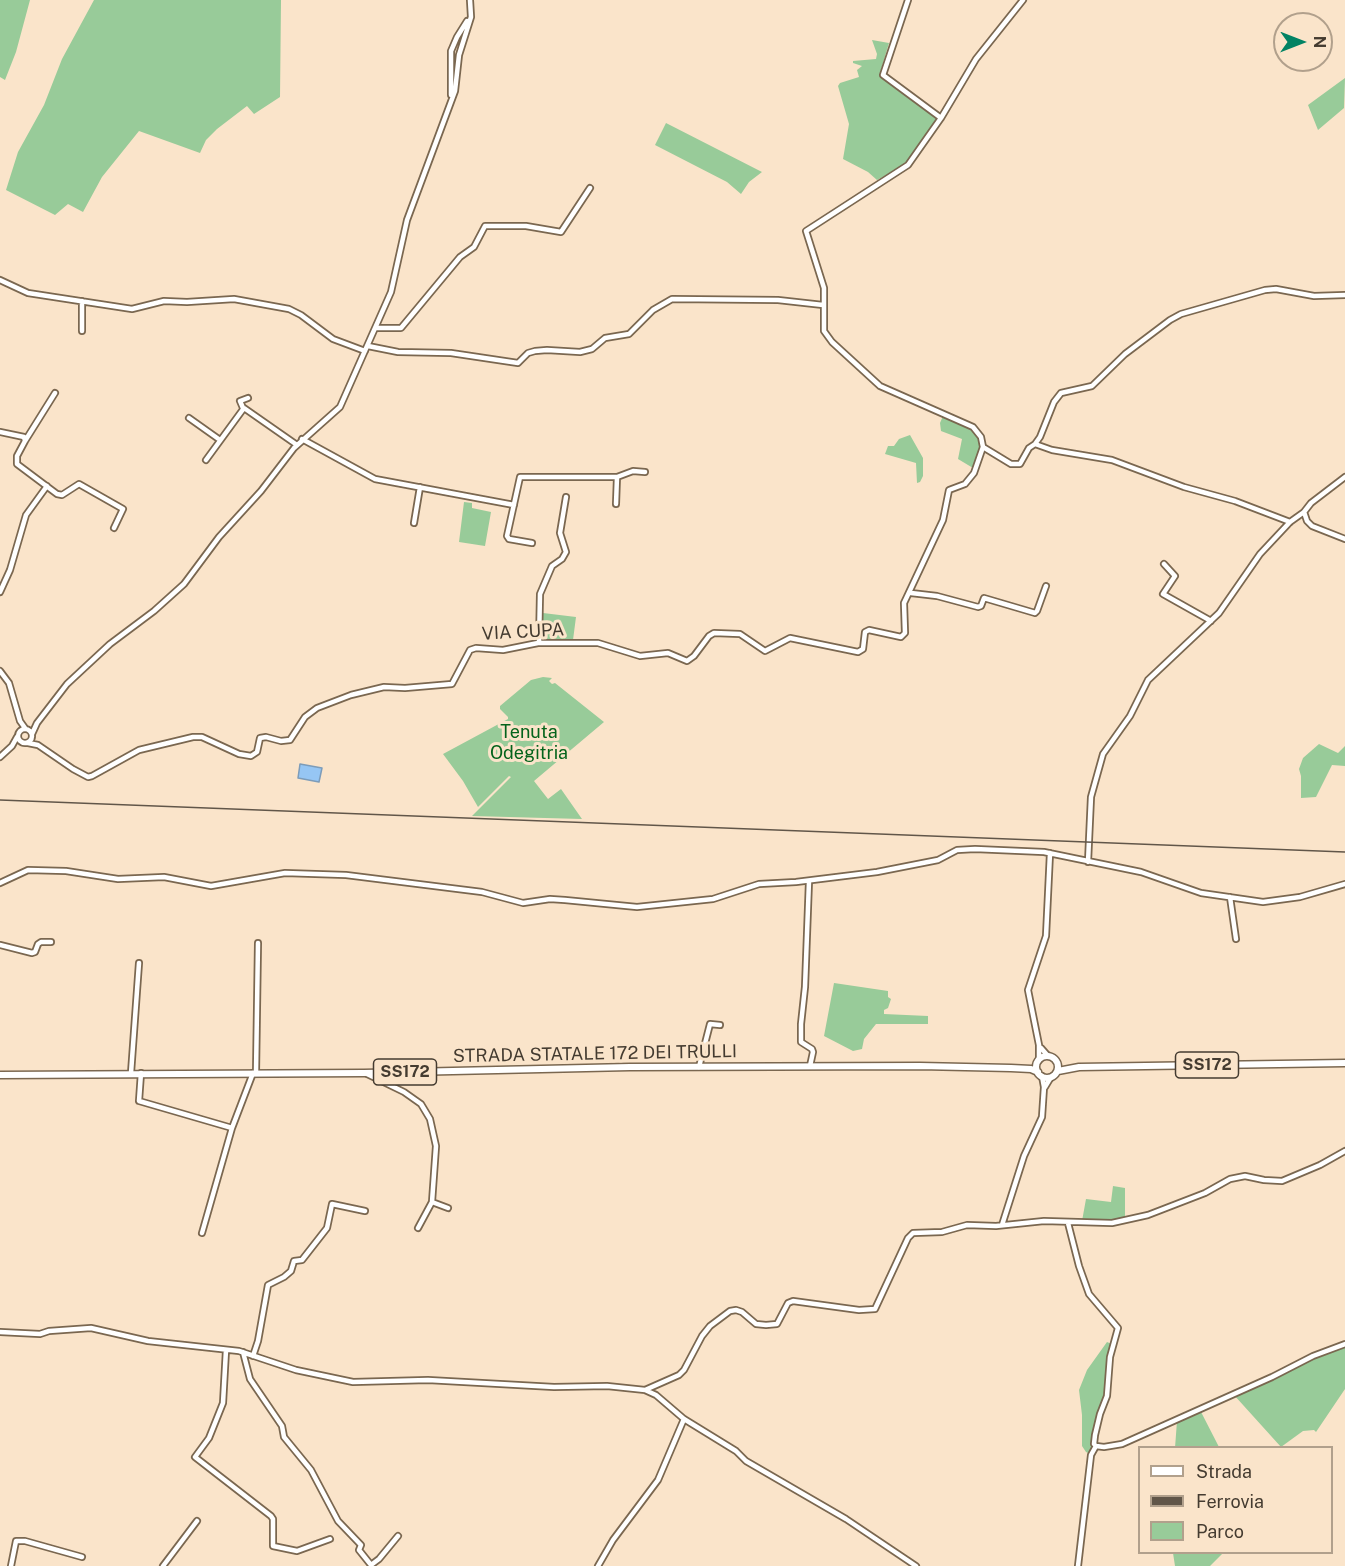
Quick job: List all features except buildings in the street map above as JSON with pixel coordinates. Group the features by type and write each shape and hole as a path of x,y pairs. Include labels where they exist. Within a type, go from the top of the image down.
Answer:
{"main road":[{"name":"STRADA STATALE 172 DEI TRULLI","path":"1011,1068 1039,1061 1048,1056"},
{"path":"1048,1056 1055,1059 1058,1067 1051,1077"},
{"path":"1039,1061 1040,1074"},
{"name":"SS172","path":"1058,1067 1345,1063"},
{"name":"STRADA STATALE 172 DEI TRULLI","path":"0,1075 920,1066 1031,1069 1051,1077"}],"street":[{"path":"25,743 67,684 110,644 154,611 184,584 219,537 261,491 297,445 340,407 393,285 407,220 456,82 459,56 471,13 470,0"},
{"path":"908,0 883,75 941,118"},
{"path":"1023,0 976,59 941,118 908,165 806,231 824,288 824,331 832,342 880,386 973,427 981,437 983,447 979,462 965,484 949,490 943,520 911,593 937,596 978,607 981,606 984,598 1035,613 1046,586"},
{"path":"450,104 451,51 454,41 471,13"},
{"path":"376,328 401,328 460,256 474,247 485,226 525,226 561,232 590,188"},
{"path":"0,280 25,292 132,309 164,301 234,300 251,302 294,311 333,339 366,349 452,353 518,363 528,353 535,351 580,352 592,349 604,338 629,334 653,310 672,299 778,300 823,305"},
{"path":"983,447 1011,464 1019,465 1031,445 1035,444 1054,402 1061,393 1092,386 1125,354 1173,318 1206,306 1270,289 1314,296 1345,296"},
{"path":"82,301 82,331"},
{"path":"54,393 17,456 17,464 61,495 79,484 123,509 114,528"},
{"path":"248,398 240,401 243,408 297,445"},
{"path":"206,460 243,408"},
{"path":"189,418 220,440"},
{"path":"0,432 22,435 25,441"},
{"path":"302,440 375,479 514,505"},
{"path":"1035,444 1052,450 1114,461 1184,487 1245,504 1290,522"},
{"path":"532,543 508,538 521,476 617,477 633,471 645,472"},
{"path":"616,504 617,477"},
{"path":"1088,862 1091,797 1103,754 1130,716 1148,680 1219,613 1260,555 1290,522 1345,477"},
{"path":"0,592 10,570 26,515 47,486"},
{"path":"414,523 420,487"},
{"path":"539,643 540,594 552,566 562,559 566,552 560,533 566,497"},
{"path":"1304,512 1311,526 1345,539"},
{"path":"1164,564 1174,576 1163,594 1211,621"},
{"name":"VIA CUPA","path":"38,745 73,770 88,777 97,775 148,746 194,737 202,737 239,754 251,756 257,752 260,738 290,740 305,717 317,708 339,699 384,687 405,688 452,684 472,649 503,650 539,643 598,643 640,656 668,653 687,661 714,633 740,634 765,651 790,638 858,652 863,649 865,632 869,630 901,637 905,633 904,603 911,593"},
{"path":"0,671 11,688 25,743"},
{"path":"0,757 12,746 22,731 38,723"},
{"path":"22,731 32,735 38,745"},
{"path":"12,746 25,743 38,745"},
{"path":"0,883 28,870 66,871 118,879 164,877 211,886 285,873 326,874 482,892 523,903 550,899 637,907 713,898 759,884 808,881 877,872 938,860 957,850 1025,850 1142,872 1201,893 1263,902 1300,897 1345,884"},
{"path":"1039,1061 1040,1045 1028,987 1046,936 1050,853"},
{"path":"808,881 801,1042 812,1049 810,1066"},
{"path":"1230,897 1236,939"},
{"path":"0,945 32,953 41,942 51,942"},
{"path":"202,1233 232,1128 255,1073 258,943"},
{"path":"131,1073 139,963"},
{"path":"699,1067 710,1024 720,1025"},
{"path":"1040,1045 1048,1056"},
{"path":"141,1073 139,1101 232,1128"},
{"path":"364,1073 404,1092 421,1104 430,1119 436,1146 432,1202 418,1228"},
{"path":"1002,1225 1024,1156 1042,1117 1044,1082 1040,1074"},
{"path":"1044,1092 1051,1077"},
{"path":"645,1390 679,1375 702,1336 710,1326 730,1311 742,1312 756,1324 766,1325 777,1324 788,1303 794,1300 859,1310 875,1309 908,1238 913,1233 934,1233 967,1225 1002,1225 1044,1221 1112,1223 1148,1215 1205,1193 1230,1179 1245,1176 1264,1180 1282,1180 1345,1151"},
{"path":"432,1202 448,1208"},
{"path":"253,1356 268,1285 291,1271 294,1260 302,1260 327,1228 332,1204 365,1212"},
{"path":"1068,1223 1089,1294 1118,1328 1110,1357 1107,1396 1095,1435 1094,1444 1096,1446 1091,1455 1078,1566"},
{"path":"0,1332 40,1334 49,1331 91,1328 148,1341 243,1352 296,1371 353,1383 429,1380 554,1387 607,1386 645,1390 656,1395 684,1419 736,1451 752,1465 846,1519 916,1566"},
{"path":"1096,1446 1122,1444 1272,1377 1313,1356 1345,1344"},
{"path":"226,1350 223,1403 209,1438 195,1457 271,1516 273,1546 297,1551 330,1539"},
{"path":"243,1352 250,1379 282,1426 284,1437 311,1470 338,1521 361,1545 359,1550 371,1565 398,1536"},
{"path":"598,1566 613,1540 658,1480 684,1419"},
{"path":"163,1566 197,1521"},
{"path":"11,1566 16,1541 25,1541 82,1557"}],"green space":[{"path":"0,0 30,0 16,52 5,80 0,77"},
{"path":"94,0 281,0 280,97 254,114 247,106 206,140 200,153 139,131 102,177 83,212 68,204 55,215 6,190 18,152 44,105 62,59"},
{"path":"872,40 889,43 880,73 938,118 908,160 898,169 877,180 868,172 843,159 849,124 838,86 840,83 859,77 857,70 862,66 853,61 876,59 877,54"},
{"path":"1345,78 1344,108 1318,130 1308,105"},
{"path":"666,123 762,172 749,182 741,194 727,182 655,145"},
{"path":"943,416 977,432 981,450 973,468 958,459 962,439 941,431 940,423"},
{"path":"910,435 923,458 923,476 917,483 916,463 885,454 888,446 894,446 899,439"},
{"path":"464,502 472,503 472,508 491,512 485,546 459,542"},
{"path":"543,613 576,617 573,640 541,640"},
{"name":"Tenuta Odegitria","path":"543,677 552,678 549,681 552,684 555,683 604,722 534,781 548,799 561,789 582,819 472,816 511,777 509,776 478,807 463,781 443,754 508,719 500,706 531,680"},
{"path":"1319,744 1338,753 1345,746 1345,766 1332,765 1316,797 1301,798 1299,769 1303,758"},
{"path":"834,983 888,991 888,997 891,999 884,1014 928,1016 928,1024 876,1024 864,1039 862,1049 853,1051 824,1036"},
{"path":"1113,1186 1125,1188 1125,1218 1112,1221 1082,1221 1086,1199 1111,1202"},
{"path":"1107,1342 1112,1344 1107,1387 1095,1422 1090,1454 1082,1446 1079,1390 1087,1370"},
{"path":"1345,1346 1345,1389 1316,1432 1314,1430 1303,1431 1280,1446 1234,1395 1312,1357"},
{"path":"1200,1410 1218,1446 1175,1446 1177,1421"},
{"path":"1173,1554 1222,1554 1210,1566 1175,1566"}],"water":[{"path":"300,764 322,768 319,782 298,778"}],"railway":[{"path":"0,800 1345,852"}]}
